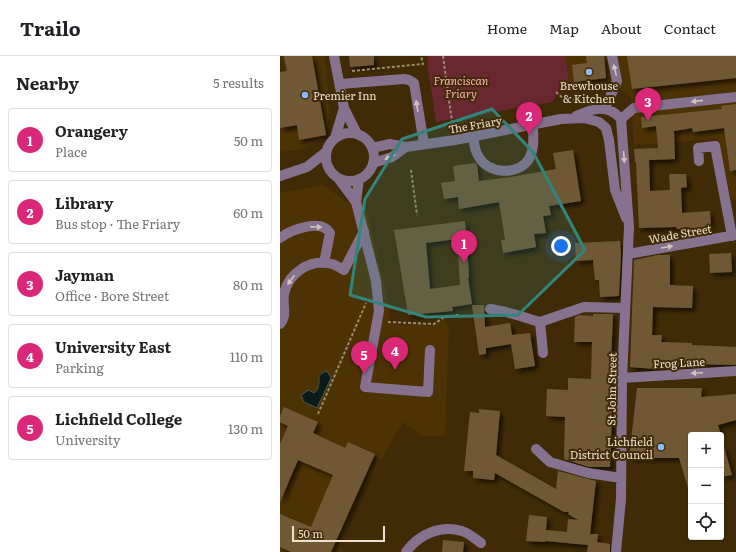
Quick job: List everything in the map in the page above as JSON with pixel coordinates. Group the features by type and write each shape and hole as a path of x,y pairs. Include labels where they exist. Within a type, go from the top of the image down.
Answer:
{"street":[{"path":"334,56 344,108 357,134"},
{"path":"612,56 617,81 605,109 615,113 621,118 634,108 736,97"},
{"path":"340,84 404,79 414,83 424,144"},
{"path":"344,108 335,138 326,152 326,159 329,169 338,178 356,202 376,281 379,311 365,387 428,392 430,350"},
{"name":"The Friary","path":"571,118 593,109 605,109"},
{"name":"The Friary","path":"372,148 390,144 406,147 455,140 571,118 584,118 603,125"},
{"name":"St John Street","path":"616,552 621,499 622,378 630,227 621,118"},
{"name":"St John Street","path":"603,125 606,128 609,140 615,190 630,227"},
{"path":"473,137 478,157 485,165 495,170 514,169 523,166 532,153 533,126"},
{"path":"335,138 349,133 357,134 366,139 372,148 374,158 373,163 366,175 359,179 353,181 338,178"},
{"path":"699,161 698,148 715,146 734,236"},
{"name":"The Friary","path":"373,163 392,158 406,147"},
{"path":"280,176 307,167 326,152"},
{"path":"307,167 329,169"},
{"path":"356,202 359,179"},
{"path":"280,238 287,233 307,227 322,227 328,229 330,233 324,263"},
{"path":"280,324 284,320 284,294 291,279 302,268 315,263 332,264 344,270 364,231"},
{"name":"Wade Street","path":"628,254 734,236"},
{"path":"490,309 507,312 540,322 584,307 625,308"},
{"path":"540,322 543,353"},
{"name":"Frog Lane","path":"622,378 736,371"},
{"path":"536,449 550,462 588,473 621,478"},
{"path":"406,552 414,541 424,534 440,530 452,529 463,531 481,543"}],"path":[{"path":"337,72 423,64 421,56"},
{"path":"443,56 455,140"},
{"path":"556,92 566,101 611,94"},
{"path":"411,170 417,215"},
{"path":"318,414 367,302"},
{"path":"377,321 434,324 446,316 459,315"}],"highlighted area":[{"path":"492,109 533,152 585,250 518,315 426,317 350,295 365,199 402,139"}],"shaded area":[{"path":"282,56 324,56 327,71 329,116 327,130 323,140 300,149 280,152 280,72 285,71"},
{"path":"566,56 736,56 736,199 731,199 718,139 634,145 631,97 609,81 569,86"},
{"path":"323,185 343,199 345,203 364,198 388,299 390,324 434,325 444,319 449,326 445,435 423,437 403,422 356,503 341,546 343,552 280,552 280,193"},
{"path":"327,371 331,378 317,408 304,402 301,395 309,390 314,393 318,389 321,374"}],"green space":[{"name":"Franciscan Friary","path":"428,56 566,56 569,86 559,92 552,102 436,122 428,68"}],"building":[{"name":"Premier Inn","path":"284,56 312,56 326,135 299,140 297,125 280,128 280,72 287,71"},
{"path":"349,56 374,56 374,65 350,67"},
{"name":"Brewhouse & Kitchen","path":"586,56 604,56 606,78 574,82 572,65 587,63"},
{"path":"627,56 736,56 736,78 632,89"},
{"path":"736,104 736,170 730,171 724,128 693,132 692,128 674,131 675,159 649,160 650,191 670,190 669,174 686,174 687,187 681,188 682,213 710,211 711,227 677,229 676,227 639,228 634,149 658,148 656,126 642,128 641,117 722,109 721,106"},
{"path":"573,150 581,201 549,206 551,215 543,216 546,233 534,234 536,247 503,253 501,240 505,240 499,202 459,209 458,197 444,199 441,183 455,181 453,166 475,163 477,165 479,181 511,177 556,169 553,153"},
{"path":"465,221 468,278 472,304 452,307 453,311 408,315 394,230","holes":["457,239 460,285 430,289 426,243"]},
{"path":"620,241 621,254 619,296 600,297 599,280 595,280 593,260 576,261 575,243"},
{"path":"731,253 732,272 710,273 709,254"},
{"path":"658,255 670,255 670,285 693,286 692,308 653,307 652,335 662,335 661,342 736,347 736,365 691,364 691,367 655,369 630,367 634,260"},
{"path":"472,305 484,305 485,327 510,323 512,335 530,333 535,366 515,369 511,344 486,348 486,354 479,355"},
{"path":"593,314 613,314 609,411 612,412 610,467 589,467 564,459 565,417 546,416 547,389 568,390 568,378 591,379 592,342 574,342 575,317 579,315 593,316"},
{"name":"Lichfield District Council","path":"637,388 702,388 701,397 736,394 736,420 718,425 720,432 688,432 688,488 679,458 629,458"},
{"path":"284,407 318,422 313,433 345,448 348,442 375,454 331,552 291,552 280,547 280,514 311,527 333,475 298,460 280,502 280,444 288,426 280,422 280,416"},
{"path":"479,409 500,411 496,455 556,489 558,471 596,481 590,534 598,534 597,542 610,544 610,552 587,552 588,545 545,541 526,541 529,515 547,517 546,530 567,532 568,519 578,520 568,514 569,512 564,512 495,473 494,480 473,478 473,471 464,471 470,412 479,413"},
{"path":"724,447 732,475 724,476"},
{"path":"443,540 464,542 463,552 442,552"}],"place":[{"name":"Brewhouse & Kitchen","path":"589,72"},
{"name":"Premier Inn","path":"305,95"},
{"name":"Jayman","path":"648,121"},
{"name":"Library","path":"529,135"},
{"name":"Orangery","path":"464,263"},
{"name":"University East","path":"395,370"},
{"name":"Lichfield College","path":"364,374"},
{"name":"Lichfield District Council","path":"661,447"}]}
